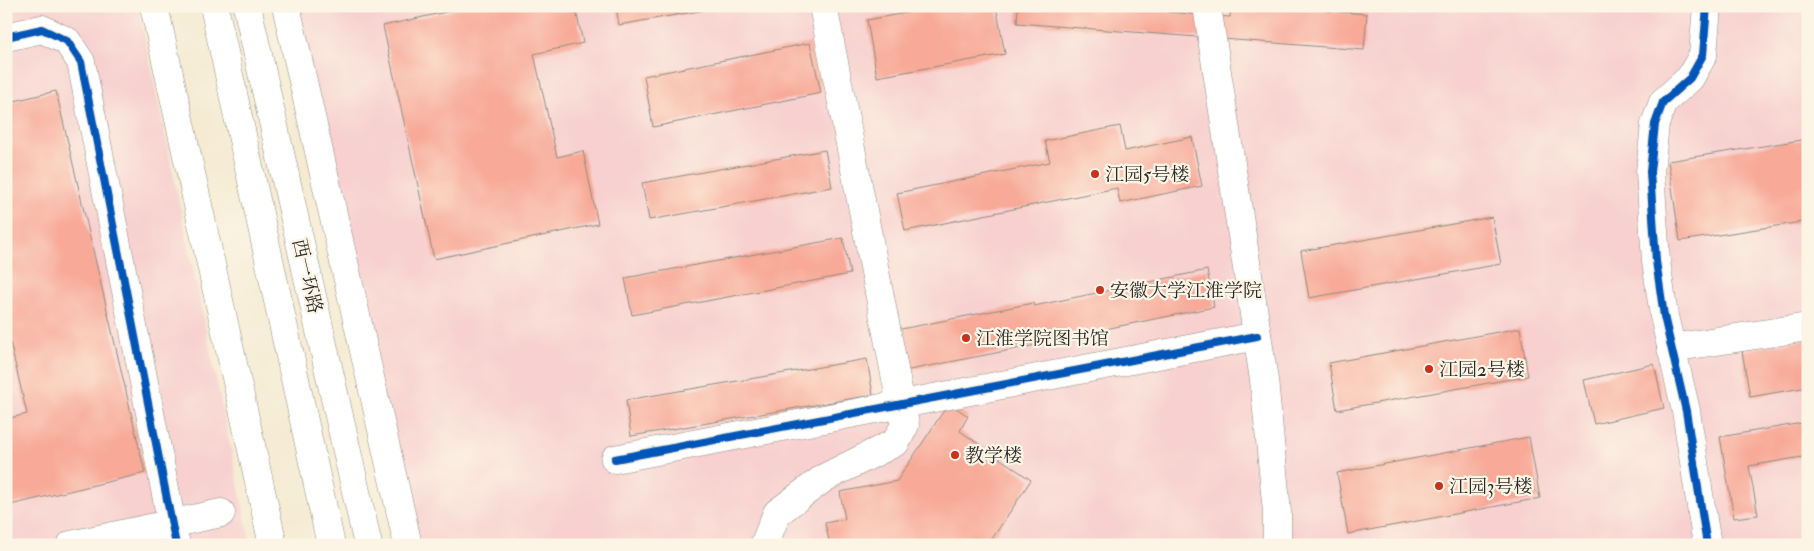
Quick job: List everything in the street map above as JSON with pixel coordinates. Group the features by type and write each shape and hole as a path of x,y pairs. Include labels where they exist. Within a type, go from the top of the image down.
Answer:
{"main road":[{"path":"154,6 273,545"},
{"name":"西一环路","path":"214,6 331,545"},
{"name":"西一环路","path":"247,6 368,545"},
{"path":"286,6 408,545"},
{"path":"764,545 777,513 824,478 896,442 905,425 823,6"},
{"path":"1208,6 1264,380 1277,512 1277,545"},
{"path":"1707,6 1703,55 1690,78 1663,102 1655,124 1650,172 1656,261 1664,316 1686,411 1707,545"},
{"path":"6,37 42,29 67,41 81,62 174,534"},
{"path":"1672,348 1808,327"},
{"path":"615,459 1257,336"},
{"path":"71,545 174,534 221,513"}],"shaded area":[{"path":"6,6 138,6 251,545 6,545"},
{"path":"286,6 1808,6 1808,545 408,545"}],"building":[{"path":"472,6 575,6 583,43 534,54 557,157 583,151 598,224 434,259 383,26"},
{"path":"616,6 722,6 722,7 619,25"},
{"path":"943,6 996,6 1005,54 877,77 867,20"},
{"path":"1018,6 1169,6 1168,12 1230,17 1231,6 1270,6 1367,14 1364,50 1017,23"},
{"path":"810,43 821,93 653,127 644,76"},
{"path":"56,91 145,473 6,506 6,419 27,414 6,325 6,103"},
{"name":"江园5号楼","path":"1120,126 1125,151 1192,137 1202,186 1120,203 1117,188 905,231 897,193 1050,162 1045,141"},
{"path":"1808,139 1808,221 1680,241 1668,161"},
{"path":"825,150 832,187 649,220 642,183"},
{"path":"1492,217 1501,264 1309,298 1301,251"},
{"path":"843,238 850,274 632,315 625,278"},
{"path":"1207,270 1214,307 899,372 891,331 1033,303 1034,306"},
{"name":"江园2号楼","path":"1520,328 1528,376 1337,410 1329,363"},
{"path":"1808,339 1808,387 1750,397 1742,351"},
{"path":"867,359 873,395 631,436 626,400"},
{"path":"1654,364 1664,408 1594,424 1584,380"},
{"name":"教学楼","path":"949,403 968,416 960,431 1031,480 988,545 830,545 825,523 845,519 840,492 897,481"},
{"path":"1808,422 1808,456 1749,466 1758,515 1734,518 1720,437"},
{"name":"江园3号楼","path":"1529,437 1540,498 1348,534 1337,473"}],"cycle path":[{"path":"1707,6 1703,55 1690,78 1663,102 1655,124 1650,172 1656,261 1664,316 1686,411 1707,545"},
{"path":"6,37 42,29 67,41 81,62 176,545"},
{"path":"615,459 1257,336"}],"place":[{"name":"江园5号楼","path":"1095,174"},
{"name":"安徽大学江淮学院","path":"1100,290"},
{"name":"江淮学院图书馆","path":"966,338"},
{"name":"江园2号楼","path":"1429,369"},
{"name":"教学楼","path":"955,455"},
{"name":"江园3号楼","path":"1439,486"}]}
